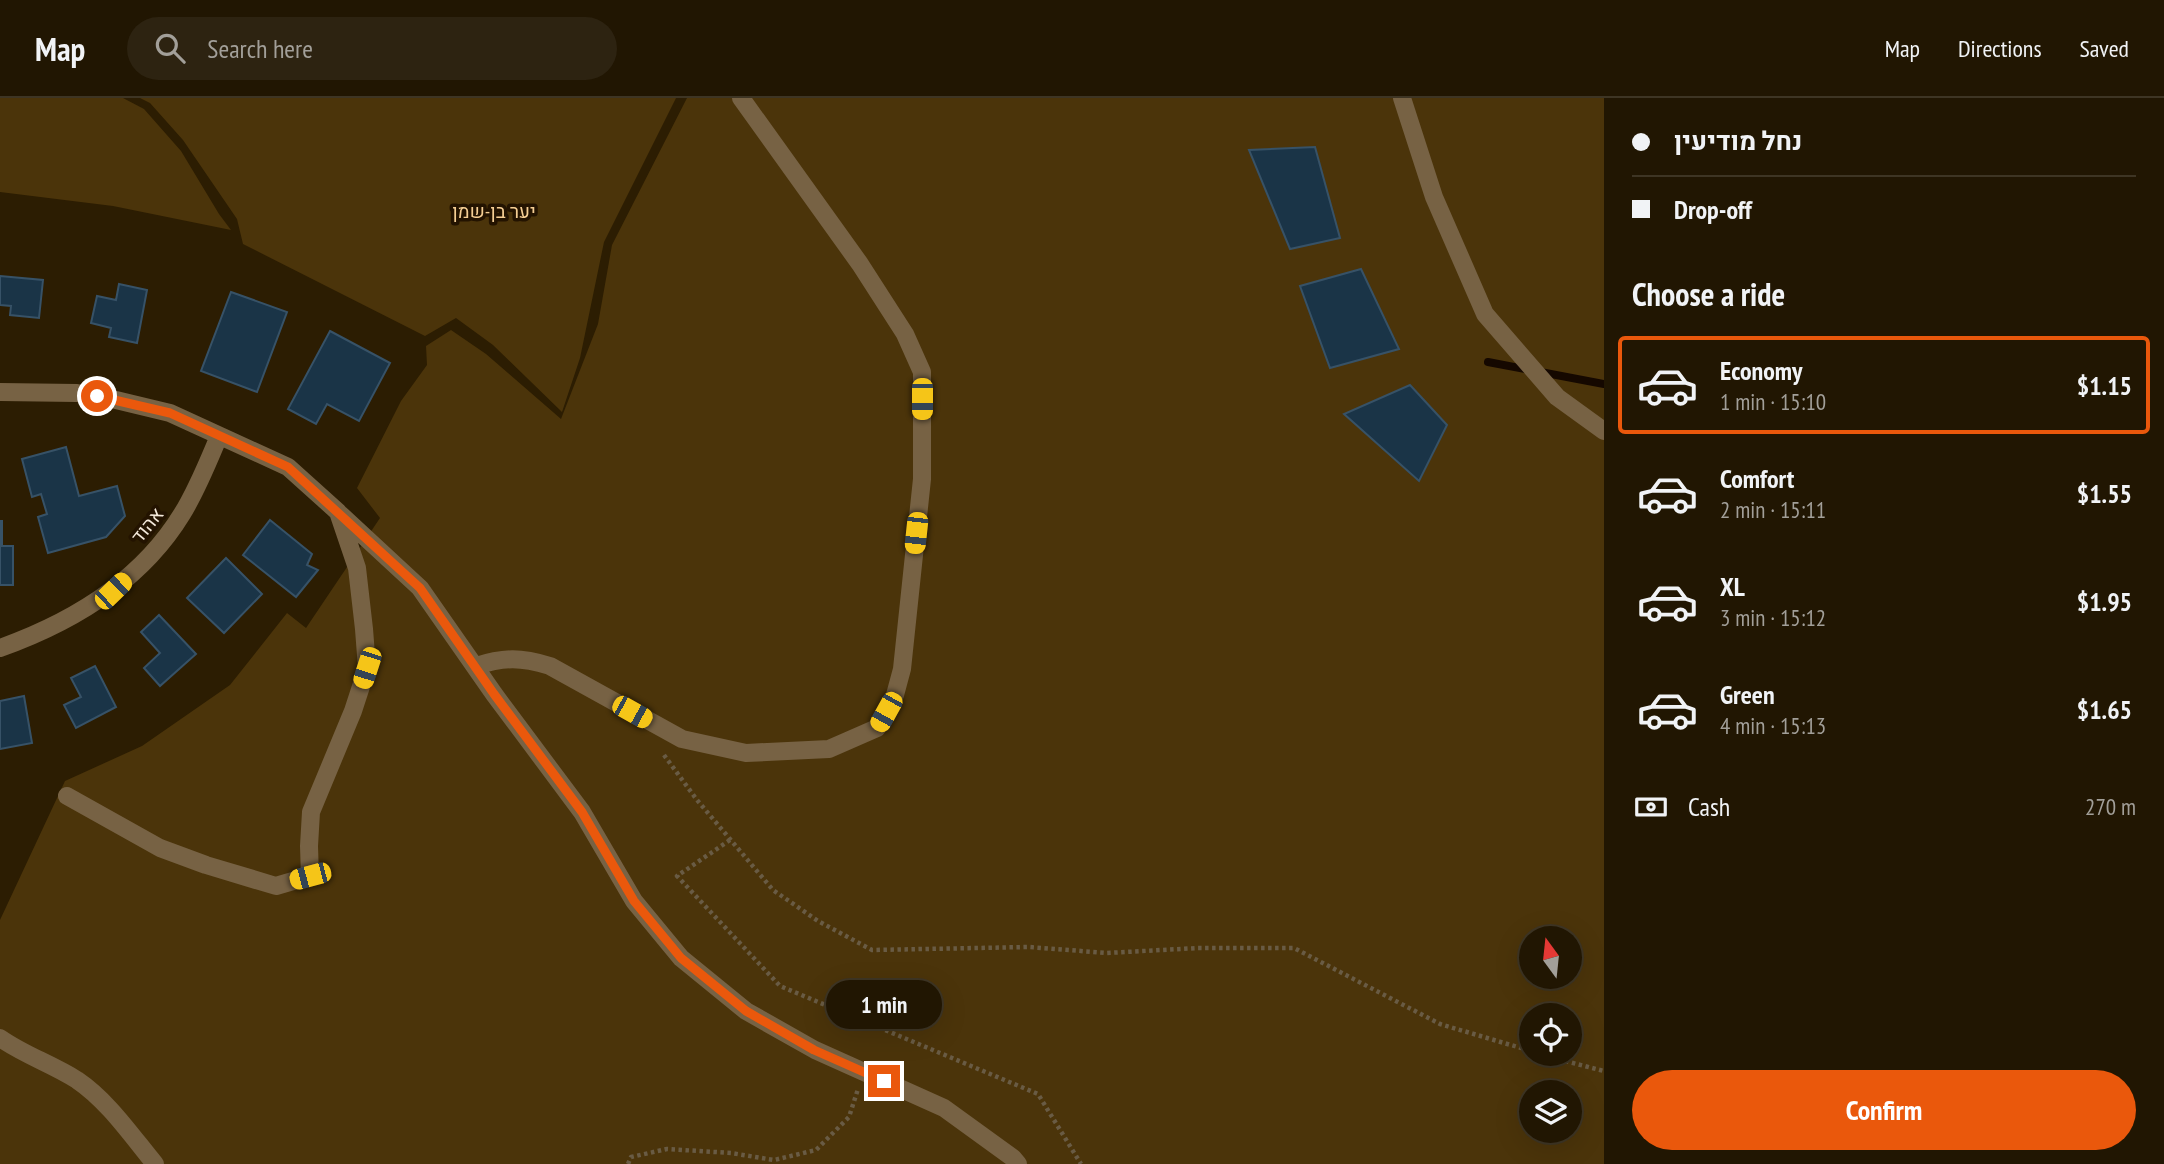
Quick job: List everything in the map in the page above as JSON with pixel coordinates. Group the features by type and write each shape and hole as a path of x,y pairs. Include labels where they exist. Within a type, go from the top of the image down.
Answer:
{"street":[{"path":"476,666 496,659 528,659 550,666 682,739 746,753 829,749 877,728 895,695 902,669 922,479 922,372 905,334 860,264 741,98"},
{"path":"1402,98 1434,197 1485,314 1557,397 1604,431"},
{"path":"0,392 77,393 170,413 288,467 420,588 494,694 582,812 634,901 681,958 746,1011 814,1050 944,1108 1018,1164"},
{"name":"אהוד","path":"0,648 70,619 113,591 150,556 182,515 219,436"},
{"path":"67,796 160,848 206,865 276,886 310,876 311,812 353,710 367,668 357,568 338,512"},
{"path":"0,1038 14,1048 78,1080 105,1104 155,1164"}],"path":[{"path":"656,745 697,800 773,890 818,921 872,950 1029,947 1107,953 1198,948 1294,948 1440,1024 1519,1047"},
{"path":"730,840 677,876 780,986 1038,1094 1081,1164"},
{"path":"1582,1065 1604,1071"},
{"path":"628,1164 632,1157 667,1149 731,1153 774,1160 816,1150 849,1117 863,1072"}],"green space":[{"path":"0,98 123,98 144,109 181,151 231,230 113,206 0,192"},
{"name":"יער בן-שמן","path":"140,98 676,98 604,242 580,358 562,412 493,345 456,318 425,336 243,244 237,219 183,140 150,103"},
{"path":"687,98 1604,98 1604,1164 0,1164 0,920 65,781 142,746 230,685 287,613 306,628 380,518 357,488 401,401 427,365 426,346 451,330 486,354 561,419 598,324 612,245"}],"building":[{"path":"1315,147 1340,238 1290,249 1249,150"},
{"path":"1361,269 1399,349 1330,368 1300,286"},
{"path":"0,276 43,280 39,318 10,315 11,306 0,305"},
{"path":"119,284 147,290 137,343 109,337 111,328 91,323 97,296 116,300"},
{"path":"231,292 287,312 257,392 201,371"},
{"path":"330,331 390,363 359,421 327,404 316,424 288,409"},
{"path":"1410,385 1447,425 1419,481 1344,414"},
{"path":"66,447 79,496 117,486 125,516 106,537 48,553 38,517 47,514 41,494 32,497 22,459"},
{"path":"270,520 312,554 307,565 318,570 296,597 243,555"},
{"path":"0,521 2,546 13,546 13,585 0,585"},
{"path":"226,558 262,594 224,633 187,598"},
{"path":"159,615 196,654 160,686 144,668 160,653 141,632"},
{"path":"95,666 116,707 76,728 64,705 81,697 71,678"},
{"path":"24,696 32,743 0,749 0,701"}],"waterway":[{"path":"1488,362 1604,384"}],"route":[{"path":"97,396 170,413 288,467 420,588 494,694 582,812 634,901 681,958 746,1011 814,1050 884,1081"}]}
